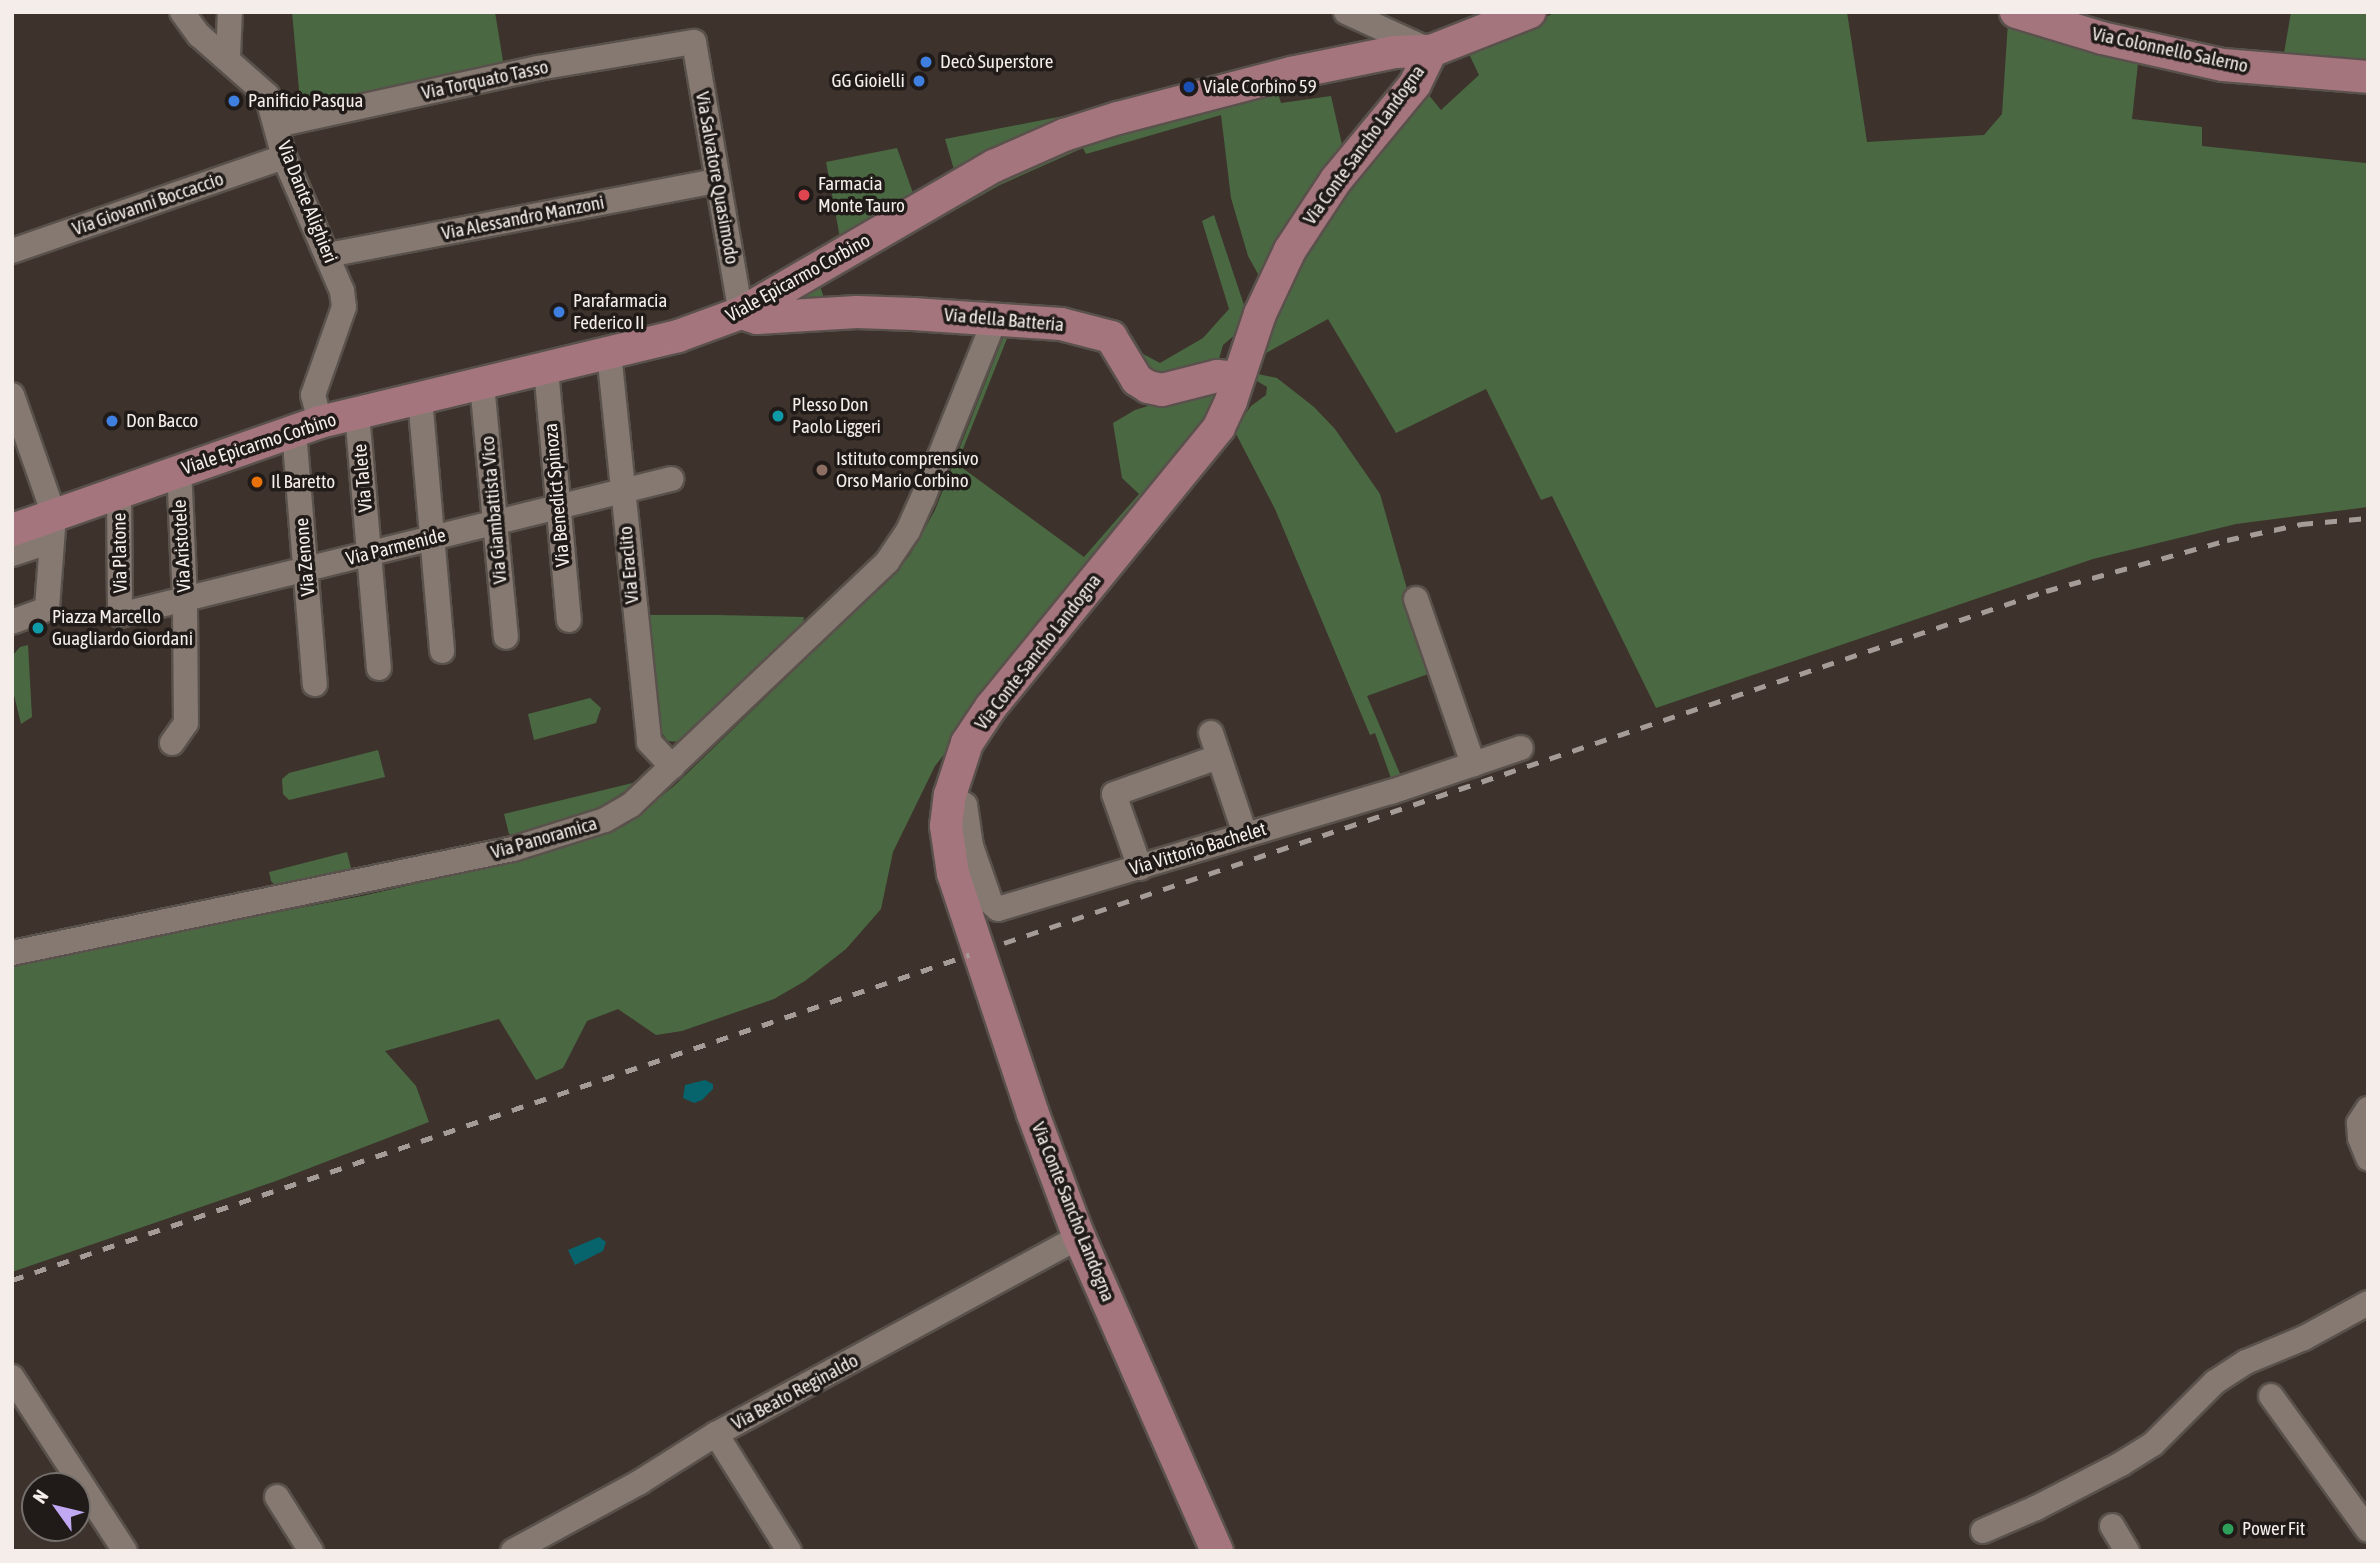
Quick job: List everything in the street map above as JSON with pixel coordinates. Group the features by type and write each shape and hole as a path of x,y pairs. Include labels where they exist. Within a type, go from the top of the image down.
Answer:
{"main road":[{"name":"Viale Epicarmo Corbino","path":"12,530 52,528 119,492 307,426 609,353 678,335 741,313 994,166 1064,135 1394,43 1431,51 1530,12"},
{"name":"Via Colonnello Salerno","path":"2016,12 2102,38 2223,65 2368,77"},
{"name":"Via Conte Sancho Landogna","path":"1217,1551 1079,1237 1033,1114 953,874 946,826 950,795 967,743 990,707 1219,427 1260,314 1290,250 1336,180 1415,84 1431,51"},
{"name":"Via della Batteria","path":"741,313 757,318 857,312 952,315 1061,324 1111,337 1137,380 1148,387 1162,390 1217,376 1238,378"}],"street":[{"name":"Via Dante Alighieri","path":"182,12 199,35 267,95 284,157 342,291 344,307 313,395 307,426"},
{"path":"228,58 230,12"},
{"path":"1346,12 1394,43"},
{"name":"Via Torquato Tasso","path":"277,125 538,68 694,42"},
{"name":"Via Salvatore Quasimodo","path":"694,42 741,313"},
{"name":"Via Giovanni Boccaccio","path":"12,251 284,157"},
{"name":"Via Alessandro Manzoni","path":"328,255 717,181"},
{"path":"952,315 974,334 981,361"},
{"name":"Via Panoramica","path":"12,953 513,849 605,820 631,805 887,562 908,531 923,498 981,361 995,319"},
{"name":"Via Eraclito","path":"609,353 649,742 672,767"},
{"name":"Via Benedict Spinoza","path":"546,369 569,620"},
{"name":"Via Giambattista Vico","path":"482,384 506,637"},
{"path":"12,395 52,528 47,609 12,622"},
{"path":"420,398 442,652"},
{"name":"Via Talete","path":"357,413 379,668"},
{"name":"Via Zenone","path":"307,426 306,569 315,684"},
{"name":"Via Aristotele","path":"172,743 186,723 185,600 178,470"},
{"name":"Via Parmenide","path":"120,615 671,479"},
{"name":"Via Platone","path":"119,492 120,615"},
{"path":"12,554 52,528"},
{"path":"1416,599 1473,764"},
{"path":"1211,733 1245,834"},
{"name":"Via Vittorio Bachelet","path":"950,795 965,805 971,846 991,903 998,909 1391,792 1521,748"},
{"path":"1140,868 1114,794 1218,757"},
{"path":"2368,1109 2360,1123 2360,1138 2368,1158"},
{"name":"Via Beato Reginaldo","path":"513,1551 640,1482 716,1434 1079,1237"},
{"path":"1983,1531 2036,1508 2121,1464 2153,1444 2226,1375 2368,1303"},
{"path":"12,1377 125,1551"},
{"path":"2271,1396 2368,1530"},
{"path":"716,1434 789,1551"},
{"path":"277,1497 311,1551"},
{"path":"2112,1526 2127,1551"}],"green space":[{"path":"292,12 495,12 504,67 301,112"},
{"path":"1556,12 1847,12 1867,142 1984,135 2002,114 2008,22 2139,54 2132,119 2202,127 2202,146 2366,163 2368,155 2368,507 2236,524 2093,559 1656,708 1552,496 1541,500 1486,389 1396,433 1328,319 1257,358 1300,253 1423,88 1441,110 1479,75 1469,54"},
{"path":"2291,12 2368,12 2368,67 2283,59"},
{"path":"1277,90 1281,103 1331,96 1343,149 1264,279 1259,276 1248,256 1231,198 1221,115 1086,154 1083,148 1000,185 820,286 825,301 769,306 967,195 1082,142"},
{"path":"1084,112 1085,116 955,173 945,139"},
{"path":"897,148 914,196 840,238 826,162"},
{"path":"1214,215 1246,311 1237,333 1223,345 1219,359 1214,364 1174,378 1149,372 1133,349 1131,334 1143,354 1160,363 1203,338 1229,309 1202,221"},
{"path":"1012,326 957,464 1084,557 1139,494 1122,478 1113,423 1135,410 1209,387 1221,389 1218,405 935,766 893,852 881,909 846,949 805,981 774,999 682,1031 656,1035 618,1009 587,1021 563,1068 536,1080 499,1019 385,1051 416,1086 429,1122 276,1181 12,1272 12,963 362,896 521,860 624,826 674,786 895,573 910,555 935,510 1007,328"},
{"path":"1258,374 1277,378 1314,407 1335,429 1380,494 1431,673 1367,696 1401,776 1392,781 1375,733 1370,735 1275,509 1234,430 1251,406 1266,395 1267,387 1252,378"},
{"path":"648,615 804,617 803,625 679,742 668,741 661,732"},
{"path":"28,645 32,717 21,724 12,687 12,656 20,647"},
{"path":"590,698 601,708 596,723 534,740 528,714"},
{"path":"378,750 385,777 289,800 283,794 282,779 289,773"},
{"path":"641,781 593,811 516,836 509,834 504,814"},
{"path":"347,852 351,868 347,873 276,886 271,881 269,872"}],"water":[{"path":"705,1080 713,1084 713,1089 702,1100 694,1103 683,1098 685,1085"},
{"path":"599,1237 606,1242 603,1251 575,1265 568,1250"}],"railway":[{"path":"1004,943 2046,591 2227,540 2301,524 2368,518"},
{"path":"12,1280 969,955"}],"place":[{"name":"Decò Superstore","path":"926,62"},
{"name":"GG Gioielli","path":"919,81"},
{"name":"Viale Corbino 59","path":"1189,87"},
{"name":"Panificio Pasqua","path":"234,101"},
{"name":"Farmacia Monte Tauro","path":"804,195"},
{"name":"Parafarmacia Federico II","path":"559,312"},
{"name":"Plesso Don Paolo Liggeri","path":"778,416"},
{"name":"Don Bacco","path":"112,421"},
{"name":"Istituto comprensivo Orso Mario Corbino","path":"822,470"},
{"name":"Il Baretto","path":"257,482"},
{"name":"Piazza Marcello Guagliardo Giordani","path":"38,628"},
{"name":"Power Fit","path":"2228,1529"}]}
